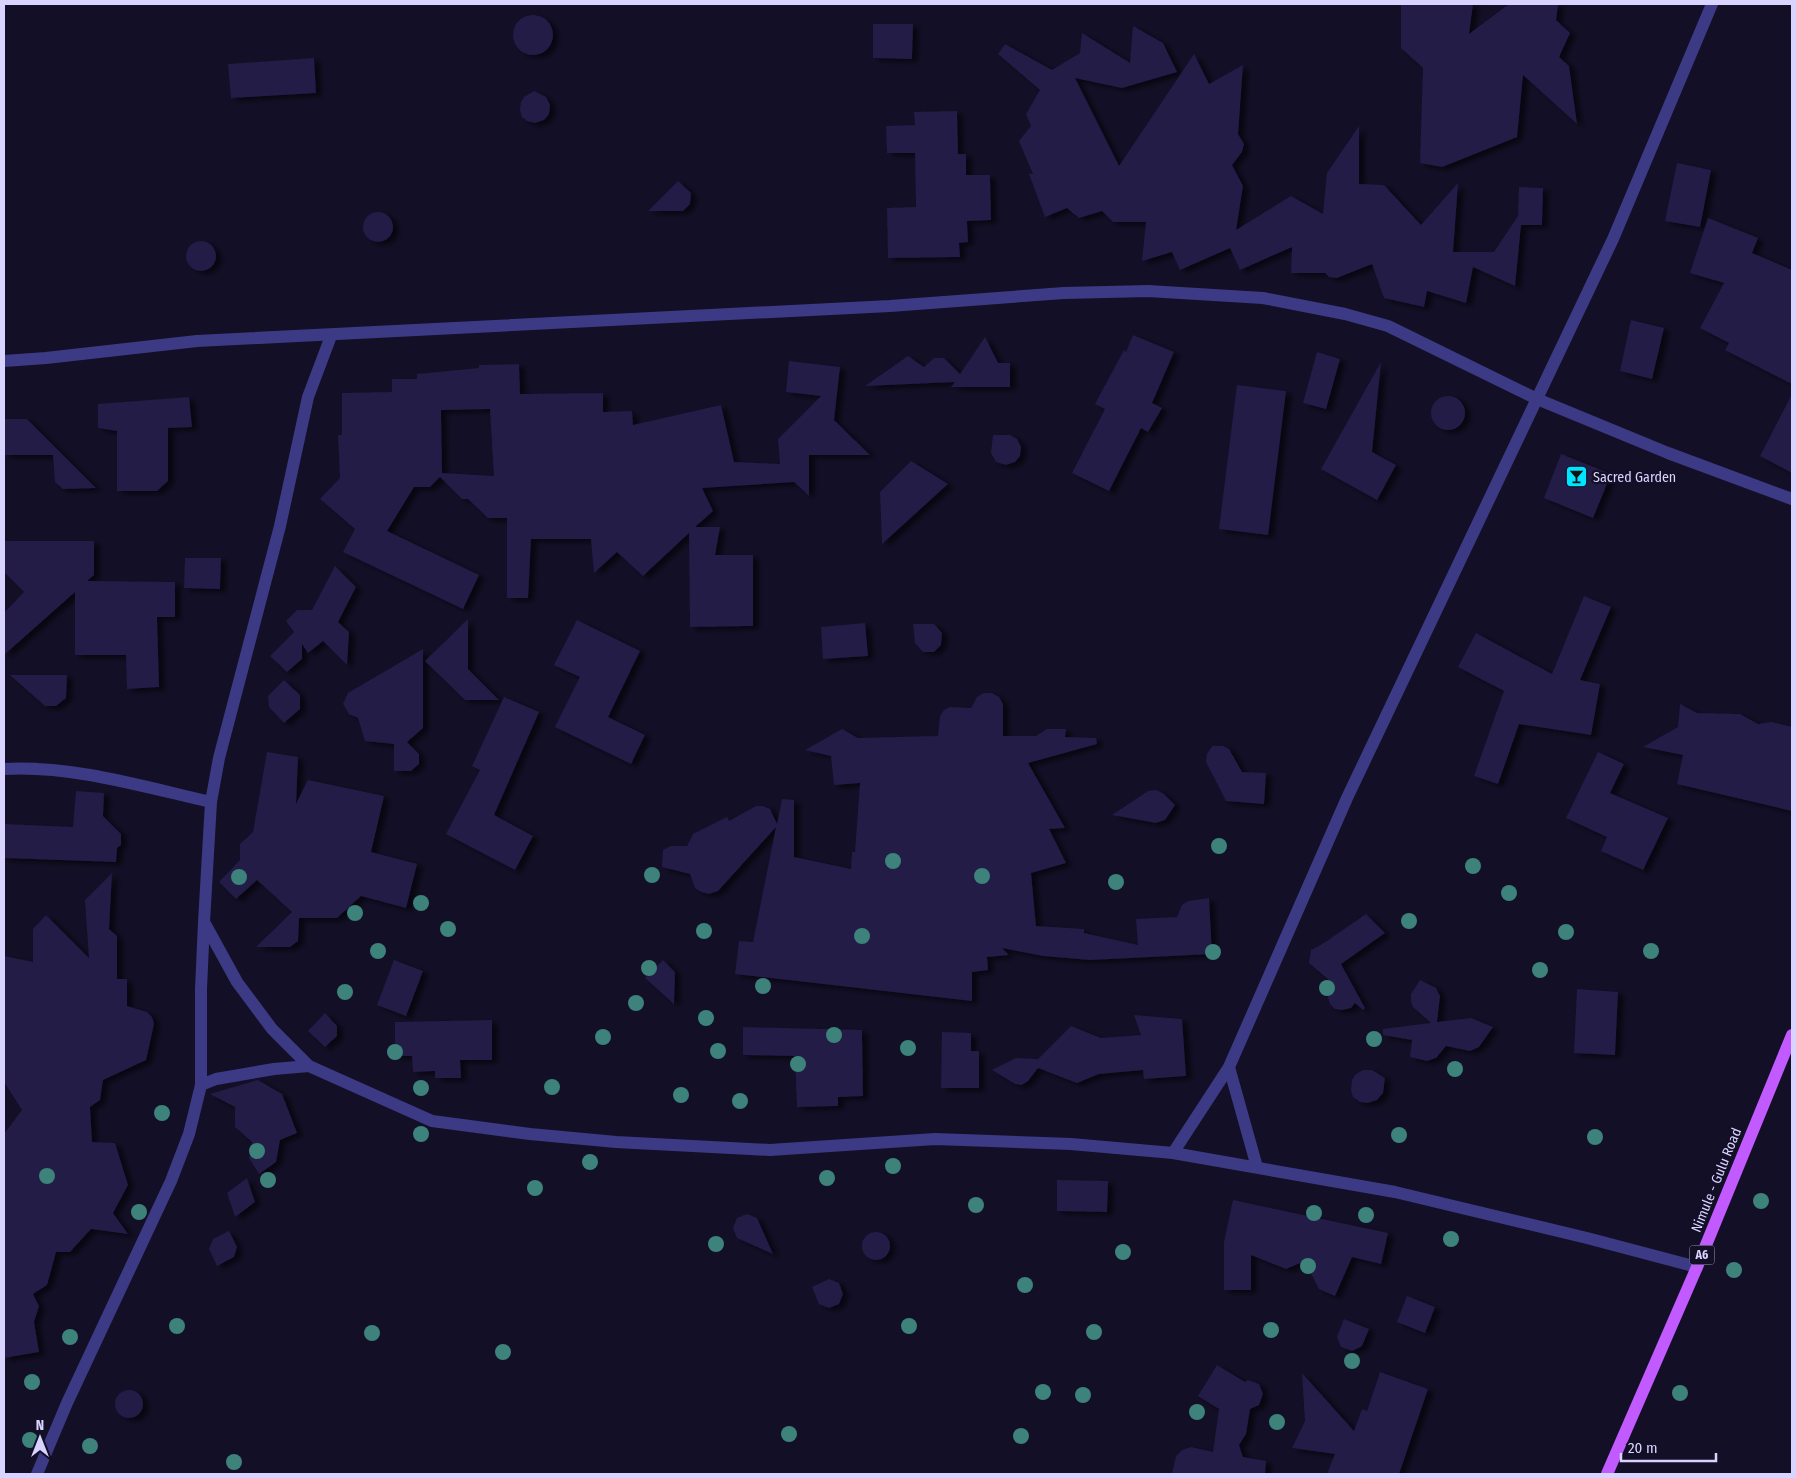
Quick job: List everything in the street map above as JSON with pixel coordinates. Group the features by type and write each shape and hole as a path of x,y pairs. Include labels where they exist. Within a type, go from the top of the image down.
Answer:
{"main road":[{"name":"Nimule - Gulu Road","path":"1607,1474 1697,1267 1792,1035"}],"street":[{"path":"1173,1153 1229,1067 1346,798 1613,240 1712,4"},
{"path":"4,361 197,341 331,336 890,306 1064,293 1148,291 1262,298 1345,314 1388,326 1537,399 1668,453 1792,499"},
{"path":"37,1474 67,1403 172,1181 189,1134 201,1084 200,990 210,802 219,758 280,526 308,396 331,336"},
{"path":"4,768 28,767 102,778 210,802"},
{"path":"204,922 243,990 272,1029 309,1066 432,1121 530,1134 616,1142 770,1150 935,1139 1071,1144 1173,1153 1395,1192 1587,1238 1697,1267"},
{"path":"201,1084 216,1079 274,1069 309,1066"},
{"path":"1229,1067 1257,1168"}],"building":[{"path":"1401,4 1473,4 1469,34 1509,4 1558,4 1556,20 1570,33 1559,57 1569,66 1577,124 1523,75 1517,137 1442,167 1420,163 1423,68 1401,48"},
{"path":"537,15 544,18 550,24 553,35 552,43 544,52 537,55 529,55 522,52 514,43 513,31 516,24 525,16"},
{"path":"873,24 913,24 912,59 873,58"},
{"path":"1133,26 1163,43 1177,72 1122,88 1075,78 1119,166 1194,54 1209,84 1243,65 1238,134 1244,144 1242,152 1232,165 1243,186 1236,230 1291,196 1323,214 1327,173 1359,126 1359,184 1384,185 1421,225 1458,183 1453,252 1494,252 1518,216 1519,187 1543,188 1542,225 1521,225 1515,286 1473,267 1466,303 1427,291 1424,307 1384,298 1372,264 1337,278 1329,277 1325,273 1291,273 1292,247 1240,270 1230,248 1180,270 1172,252 1142,261 1146,222 1113,222 1102,211 1079,218 1067,208 1045,217 1029,174 1033,174 1019,141 1031,126 1026,114 1040,90 998,54 1005,44 1052,70 1080,53 1082,33 1130,63"},
{"path":"314,58 316,93 231,98 228,64"},
{"path":"534,91 546,97 550,105 549,114 544,120 535,123 527,121 522,117 520,110 524,97"},
{"path":"957,111 958,154 966,154 966,175 990,175 991,220 967,221 968,242 959,243 960,257 888,258 887,208 916,207 915,153 887,153 886,126 915,125 914,112"},
{"path":"1677,163 1711,170 1700,227 1665,221"},
{"path":"678,181 691,193 690,204 683,211 648,211"},
{"path":"378,212 389,216 393,227 389,238 378,242 367,238 363,227 367,216"},
{"path":"1708,218 1758,238 1752,253 1792,270 1792,384 1725,350 1729,343 1700,328 1724,283 1690,273"},
{"path":"201,241 212,245 216,256 212,267 201,271 190,267 186,256 190,245"},
{"path":"1631,320 1664,328 1652,379 1620,371"},
{"path":"1133,335 1174,352 1152,403 1162,408 1148,432 1141,428 1109,491 1072,473 1105,409 1095,404 1124,350 1126,352"},
{"path":"985,337 998,363 1010,363 1010,387 951,387 955,382 865,386 908,356 924,367 934,358 944,358 960,374"},
{"path":"1317,352 1340,359 1326,409 1303,403"},
{"path":"789,361 840,367 834,420 870,455 809,455 809,496 794,482 702,488 713,511 695,527 720,527 715,555 753,555 753,626 690,627 689,533 643,576 617,552 594,573 591,539 531,539 528,598 507,598 507,518 488,518 468,499 462,499 440,477 430,487 414,487 387,531 479,575 463,609 343,552 355,529 320,499 340,478 338,435 342,435 342,393 392,392 392,379 417,379 417,374 479,368 479,365 519,364 520,394 603,393 603,412 632,411 633,425 721,405 734,462 780,464 778,439 821,396 786,392","holes":["490,409 494,476 442,473 441,410"]},
{"path":"1381,362 1372,452 1396,465 1377,500 1321,469"},
{"path":"1237,385 1286,391 1268,535 1219,529"},
{"path":"1792,394 1792,473 1760,456"},
{"path":"1448,396 1455,397 1460,401 1464,406 1464,420 1460,425 1455,429 1448,430 1441,429 1436,425 1432,420 1431,413 1432,406 1436,401 1441,397"},
{"path":"189,397 192,427 168,428 168,481 157,491 117,491 117,431 98,428 98,404"},
{"path":"4,419 27,419 96,488 63,489 55,482 53,455 4,455"},
{"path":"993,435 1010,435 1017,439 1021,447 1020,456 1015,462 1006,465 996,462 991,453"},
{"path":"1561,454 1611,474 1593,518 1544,498"},
{"path":"911,461 948,484 882,544 880,492"},
{"path":"4,541 94,541 94,575 87,581 175,582 175,617 157,617 159,687 127,689 126,655 75,655 75,592 4,655 4,613 24,592 4,572"},
{"path":"185,558 221,558 220,589 184,588"},
{"path":"335,566 356,587 338,622 349,632 347,665 323,641 308,653 302,644 302,659 287,672 270,656 294,632 286,621 297,610 312,610"},
{"path":"1584,596 1611,607 1580,680 1600,684 1591,735 1519,724 1498,784 1474,776 1504,691 1458,667 1476,633 1552,674"},
{"path":"468,619 468,669 499,700 465,700 425,661"},
{"path":"577,620 640,651 608,717 645,735 631,764 555,727 580,677 554,665"},
{"path":"865,623 868,656 823,659 821,627"},
{"path":"913,624 934,624 942,633 941,645 934,652 923,652 915,643"},
{"path":"423,649 423,728 407,742 419,754 419,764 411,771 394,771 394,744 365,741 358,718 349,714 343,704 348,693"},
{"path":"10,675 67,675 66,698 56,706 45,706"},
{"path":"284,680 300,695 300,709 284,723 269,707 268,696"},
{"path":"984,693 992,693 999,697 1003,704 1003,736 1036,736 1047,729 1066,729 1065,737 1096,738 1097,744 1028,763 1065,828 1049,829 1066,863 1031,873 1036,926 1084,929 1084,933 1138,945 1136,919 1177,917 1182,905 1188,901 1209,898 1212,954 1090,960 1043,956 1002,948 1009,955 987,957 988,970 972,972 972,1001 735,974 739,941 753,942 776,827 718,891 709,894 695,888 690,874 662,867 663,850 671,846 687,846 693,834 727,817 729,821 756,806 770,809 777,824 782,799 794,800 794,857 851,869 852,852 855,852 860,783 834,785 831,756 805,750 842,729 858,738 938,736 940,716 944,710 950,707 971,708 977,697"},
{"path":"504,697 539,712 494,815 533,836 515,870 446,834 480,770 472,766"},
{"path":"1680,704 1697,713 1740,714 1758,724 1772,722 1792,727 1792,811 1677,784 1683,755 1643,747 1678,727"},
{"path":"1212,746 1223,746 1229,749 1242,772 1266,773 1264,804 1226,801 1206,762 1207,754"},
{"path":"267,752 298,757 296,804 308,780 384,796 371,852 417,864 406,908 361,896 337,918 299,918 298,941 290,947 256,947 292,912 257,880 236,899 219,882 240,860 240,844 253,832"},
{"path":"1598,752 1624,764 1610,793 1668,818 1643,870 1601,851 1607,837 1566,818"},
{"path":"1156,790 1164,794 1175,805 1165,820 1156,823 1112,815 1148,791"},
{"path":"76,791 104,793 103,816 121,834 121,845 117,848 116,862 4,858 4,824 73,827"},
{"path":"112,873 109,929 117,936 117,979 127,979 127,1006 147,1012 152,1017 154,1024 146,1060 103,1080 100,1100 90,1107 92,1142 115,1143 128,1185 113,1213 128,1234 91,1229 70,1252 56,1252 47,1285 33,1294 39,1306 34,1322 39,1352 4,1358 4,1134 22,1110 4,1082 4,956 33,962 33,929 46,915 89,958 85,900"},
{"path":"1366,914 1385,933 1341,964 1365,1008 1363,1010 1355,1003 1351,1008 1335,1009 1330,1004 1328,998 1329,980 1309,963 1311,950"},
{"path":"394,960 423,971 406,1016 377,1005"},
{"path":"663,960 675,972 674,1004 645,978"},
{"path":"1420,980 1436,988 1440,996 1437,1022 1471,1018 1493,1027 1479,1047 1470,1051 1446,1046 1436,1058 1427,1061 1410,1057 1412,1040 1383,1035 1383,1029 1431,1023 1413,1007 1411,1002 1411,994"},
{"path":"1577,989 1618,992 1615,1055 1574,1053"},
{"path":"325,1013 337,1026 337,1036 325,1047 308,1031"},
{"path":"1134,1015 1182,1019 1186,1076 1144,1079 1143,1070 1099,1074 1077,1083 1038,1068 1028,1081 1022,1085 1015,1084 992,1070 1016,1058 1038,1059 1071,1026 1101,1038 1141,1035"},
{"path":"492,1020 492,1060 460,1060 461,1078 435,1078 435,1071 413,1072 412,1056 395,1056 395,1022"},
{"path":"743,1027 862,1030 863,1096 838,1097 838,1106 797,1107 795,1056 743,1055"},
{"path":"942,1032 971,1033 971,1051 979,1051 979,1088 941,1088"},
{"path":"1363,1070 1372,1070 1385,1078 1383,1093 1377,1100 1368,1103 1360,1102 1353,1097 1351,1090 1352,1080 1355,1075"},
{"path":"258,1080 282,1094 297,1133 280,1140 276,1162 259,1174 249,1158 252,1142 235,1127 235,1107 210,1094"},
{"path":"247,1178 255,1202 235,1217 227,1193"},
{"path":"1057,1180 1108,1181 1107,1212 1057,1211"},
{"path":"1233,1200 1388,1233 1381,1264 1352,1257 1335,1296 1319,1289 1305,1261 1286,1269 1251,1255 1251,1290 1224,1290 1224,1242"},
{"path":"747,1214 757,1218 773,1254 737,1238 733,1228 737,1218"},
{"path":"229,1231 237,1247 234,1257 217,1266 209,1249 213,1239"},
{"path":"876,1232 886,1236 890,1246 886,1256 876,1260 866,1256 862,1246 866,1236"},
{"path":"829,1279 839,1283 843,1294 839,1304 829,1308 819,1304 812,1287"},
{"path":"1407,1296 1435,1307 1425,1333 1397,1322"},
{"path":"1344,1319 1369,1329 1362,1346 1352,1351 1341,1347 1337,1337"},
{"path":"1217,1365 1245,1382 1248,1380 1259,1384 1263,1394 1259,1405 1250,1409 1246,1434 1239,1445 1243,1457 1266,1461 1265,1474 1172,1474 1176,1456 1182,1450 1191,1447 1213,1452 1219,1409 1198,1396"},
{"path":"1380,1372 1428,1389 1399,1474 1327,1474 1335,1454 1292,1448 1305,1421 1302,1373 1354,1431 1362,1409 1367,1411"},
{"path":"129,1390 139,1394 143,1404 139,1414 129,1418 119,1414 115,1404 119,1394"}],"place":[{"name":"Sacred Garden","path":"1577,477"}]}
